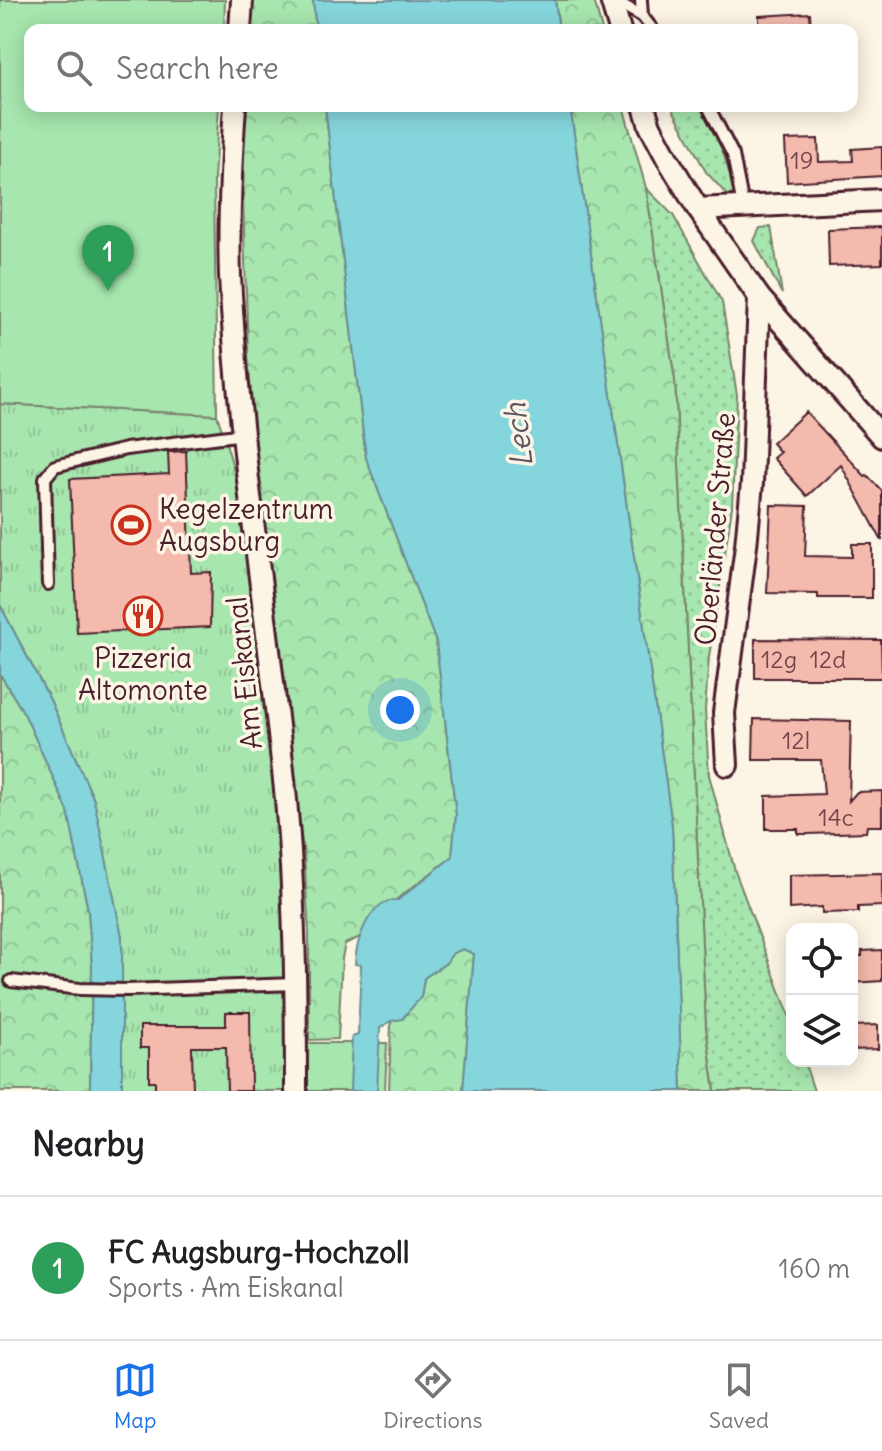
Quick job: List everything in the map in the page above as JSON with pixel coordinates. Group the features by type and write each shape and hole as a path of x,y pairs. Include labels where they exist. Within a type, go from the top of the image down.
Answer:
{"street":[{"path":"240,24 242,0"},
{"path":"612,0 618,24"},
{"name":"Am Eiskanal","path":"235,112 229,193 230,276 244,434 286,800 294,906 296,1091"},
{"path":"646,112 650,126 698,209 759,297 882,437"},
{"path":"698,209 882,200"},
{"name":"Oberländer Straße","path":"727,765 724,713 751,499 759,297"}],"lane":[{"path":"612,0 642,16 648,24"},
{"path":"641,0 642,16"},
{"path":"711,112 733,155 743,206"},
{"path":"48,584 45,478 55,466 126,449 244,434"},
{"path":"11,981 127,990 296,984"}],"green space":[{"path":"0,0 225,0 224,24 24,24 24,112 219,112 214,179 217,415 0,404"},
{"path":"248,0 313,0 315,24 248,24"},
{"path":"555,0 594,0 600,24 558,24"},
{"path":"245,112 326,112 366,458 436,642 456,815 452,857 367,922 360,937 345,944 338,1039 309,1040 309,933 304,855 290,769 250,416 243,200"},
{"path":"571,112 625,112 646,188 675,381 706,1028 715,1091 682,1091 672,826"},
{"path":"674,112 703,112 722,149 736,194 727,195 706,172"},
{"path":"646,188 673,215 722,302 737,395 732,507 709,657 705,710 709,775 735,871 786,1007 786,1067 806,1067 814,1091 715,1091 706,1028 675,381"},
{"path":"771,227 782,294 754,241 760,228"},
{"path":"0,404 217,415 239,491 255,571 280,777 293,956 286,1091 122,1091 122,937 94,800 51,702 0,605"},
{"path":"0,674 25,715 68,811 88,910 92,965 90,1091 0,1091"},
{"path":"463,949 474,954 463,1091 389,1091 391,1021 421,997 424,978 446,963 452,953"},
{"path":"292,1043 387,1043 385,1091 286,1091"}],"water":[{"path":"313,0 555,0 558,24 315,24"},
{"name":"Lech","path":"326,112 571,112 672,826 682,1091 463,1091 474,954 463,949 453,953 446,963 424,978 421,997 402,1019 380,1028 377,1091 350,1091 352,1037 358,1035 361,965 355,964 361,933 379,906 398,900 452,857 456,815 436,642 366,458"},
{"path":"0,605 51,702 94,800 122,937 122,1091 90,1091 92,965 88,910 68,811 25,715 0,674"}],"building":[{"path":"810,13 811,24 759,24 759,16"},
{"path":"818,139 819,162 853,161 852,149 882,147 882,176 787,182 785,140"},
{"path":"882,227 882,264 829,266 828,229"},
{"path":"806,412 882,491 882,541 841,465 807,496 773,458 780,452 772,443"},
{"name":"Kegelzentrum Augsburg","path":"186,451 191,573 211,572 210,627 77,633 70,479 169,474 168,452"},
{"path":"771,505 807,506 805,556 852,557 852,544 872,544 872,598 818,598 818,594 767,593"},
{"path":"755,639 881,640 882,678 755,678"},
{"path":"754,719 851,721 849,801 857,792 882,791 882,826 867,826 866,832 808,834 798,834 798,829 766,829 766,796 824,794 821,760 753,760"},
{"path":"882,873 882,906 858,907 858,912 822,913 822,907 789,909 789,875"},
{"path":"882,950 882,981 858,983 858,956 862,956 862,951"},
{"path":"226,1012 250,1012 251,1091 227,1091 226,1047 192,1047 193,1091 155,1091 155,1081 149,1081 149,1048 140,1048 140,1026 226,1026"},
{"path":"878,1025 878,1049 858,1050 858,1026"}],"place":[{"name":"FC Augsburg-Hochzoll","path":"108,291"},
{"name":"Kegelzentrum Augsburg","path":"131,525"},
{"name":"Pizzeria Altomonte","path":"143,616"}]}
